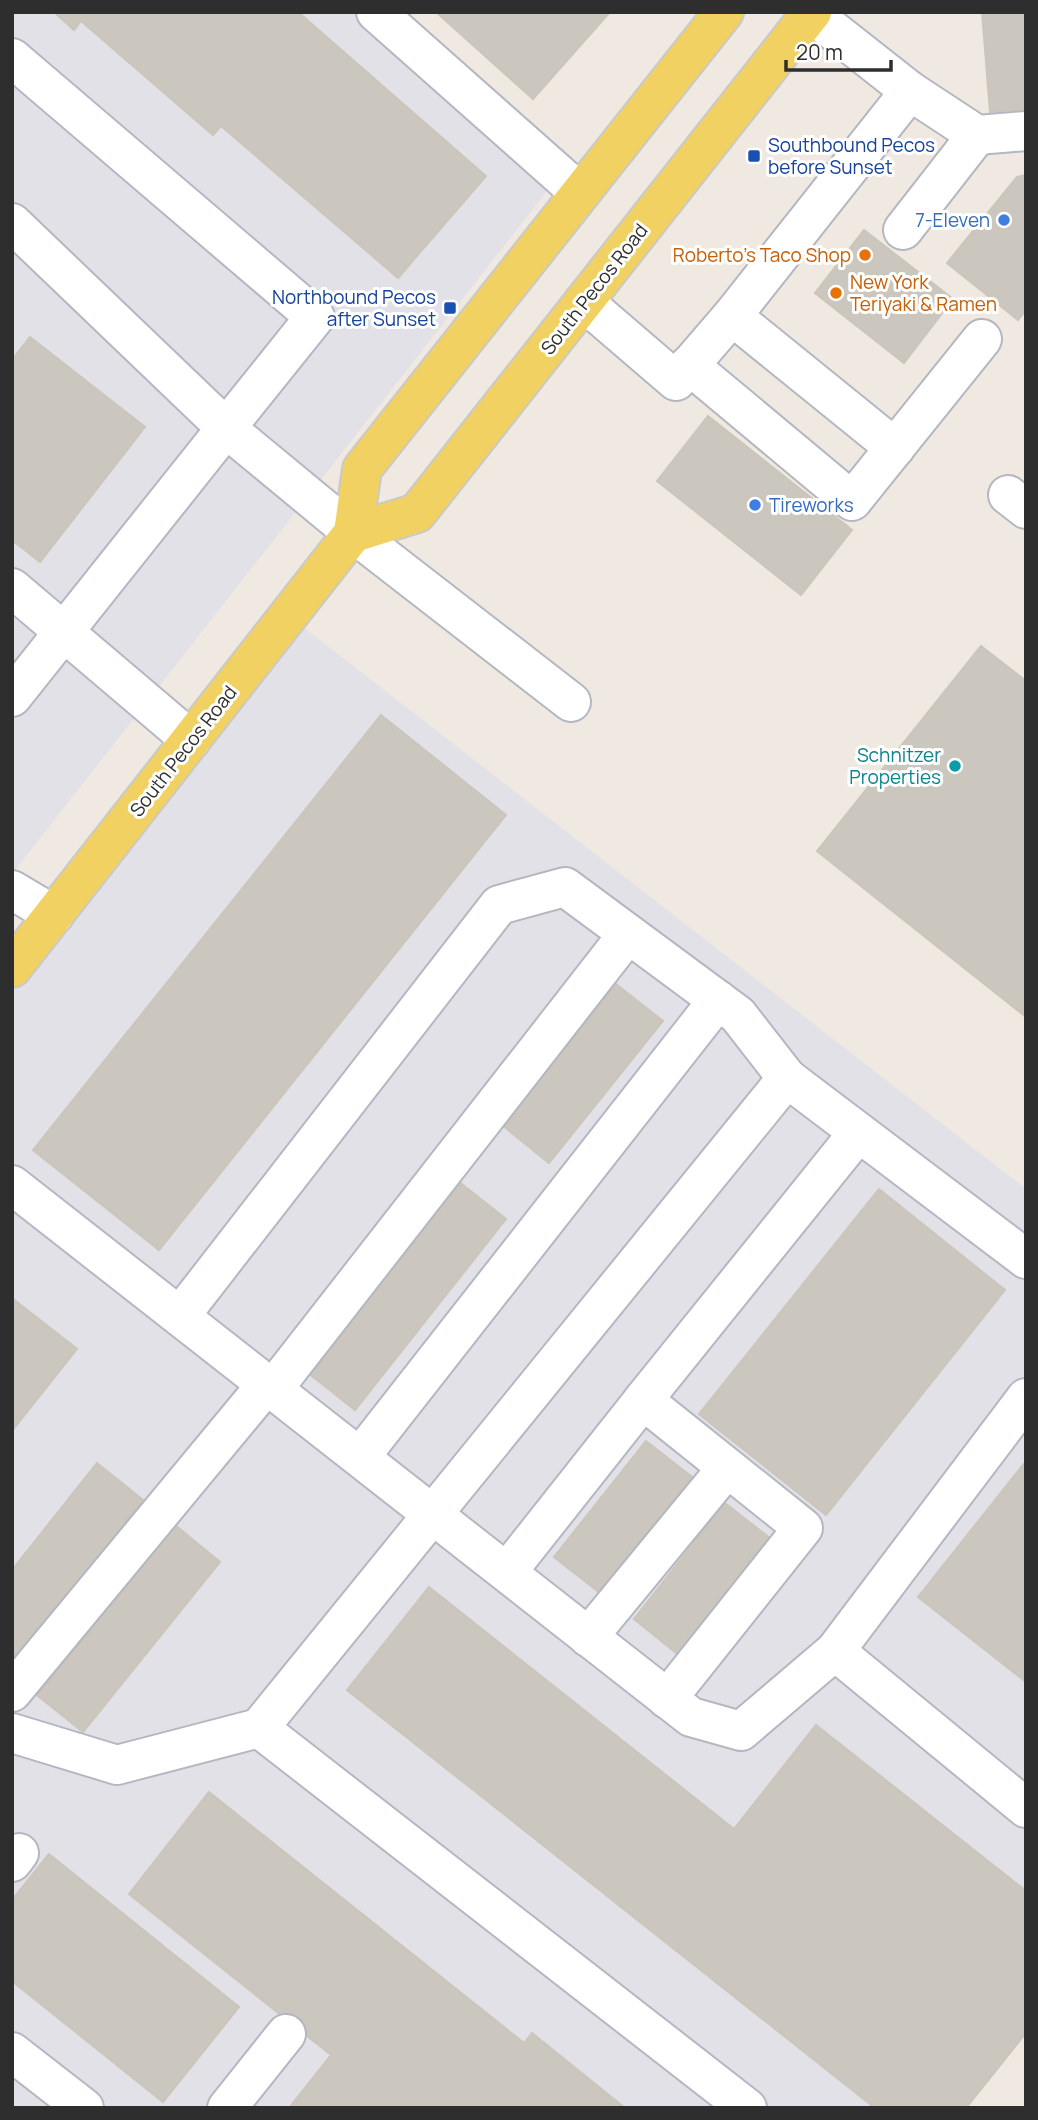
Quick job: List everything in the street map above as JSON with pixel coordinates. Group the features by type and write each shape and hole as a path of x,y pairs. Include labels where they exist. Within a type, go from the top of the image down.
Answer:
{"main road":[{"path":"353,533 362,468 724,12"},
{"name":"South Pecos Road","path":"15,958 54,915 353,533 417,513 812,13"}],"lane":[{"path":"376,12 580,193"},
{"path":"812,13 910,91 977,135 1026,131"},
{"path":"12,58 315,317 12,697"},
{"path":"584,302 676,381 732,316 910,91"},
{"path":"903,230 977,135"},
{"path":"18,242 226,428 353,533 571,702"},
{"path":"732,316 895,447"},
{"path":"689,365 852,501 982,339"},
{"path":"12,588 191,740"},
{"path":"180,1316 499,905 565,887 738,1015 787,1078 1026,1259"},
{"path":"12,890 54,915"},
{"path":"12,1692 270,1386 628,934"},
{"path":"360,1457 718,1000"},
{"path":"12,1733 117,1765 259,1728 787,1078"},
{"path":"507,1572 858,1133"},
{"path":"12,1185 691,1717 741,1731 835,1651 1026,1398"},
{"path":"643,1400 803,1528 667,1699"},
{"path":"588,1637 727,1468"},
{"path":"835,1651 1026,1808"},
{"path":"259,1728 747,2108"},
{"path":"227,2108 286,2034"},
{"path":"12,2052 84,2108"}],"shaded area":[{"path":"12,12 405,12 573,158 12,874"},
{"path":"289,616 1026,1189 1026,1997 954,2094 970,2108 12,2108 12,968"}],"building":[{"path":"54,12 298,12 486,176 398,278 221,126 213,135 81,21 74,30"},
{"path":"436,12 610,12 533,99"},
{"path":"982,12 1026,12 1026,109 990,112"},
{"name":"7-Eleven","path":"1026,175 1026,310 1018,320 947,263 1017,177"},
{"path":"864,230 953,299 904,363 815,293"},
{"path":"30,337 145,427 40,562 12,540 12,360"},
{"name":"Tireworks","path":"708,416 852,530 801,595 657,481"},
{"name":"Schnitzer Properties","path":"981,646 1026,681 1026,1017 817,851"},
{"path":"381,715 506,815 159,1250 33,1150"},
{"path":"616,984 663,1021 549,1163 502,1125"},
{"path":"458,1181 506,1219 355,1410 307,1372"},
{"path":"879,1189 1005,1290 826,1515 699,1414"},
{"path":"12,1298 77,1349 12,1431"},
{"path":"646,1441 692,1477 600,1593 554,1557"},
{"path":"1026,1461 1026,1682 918,1597"},
{"path":"97,1463 143,1500 12,1665 12,1570"},
{"path":"725,1503 771,1539 680,1656 634,1619"},
{"path":"175,1525 220,1562 83,1732 37,1695"},
{"path":"429,1587 734,1829 816,1725 1026,1891 1026,2033 966,2108 875,2108 347,1690"},
{"path":"209,1792 524,2043 532,2033 625,2108 289,2108 331,2055 129,1894"},
{"path":"49,1854 239,2007 163,2102 12,1981 12,1900"}],"place":[{"name":"Southbound Pecos before Sunset","path":"754,156"},
{"name":"7-Eleven","path":"1004,220"},
{"name":"Roberto's Taco Shop","path":"865,255"},
{"name":"New York Teriyaki & Ramen","path":"836,293"},
{"name":"Northbound Pecos after Sunset","path":"450,308"},
{"name":"Tireworks","path":"755,505"},
{"name":"Schnitzer Properties","path":"955,766"}]}
